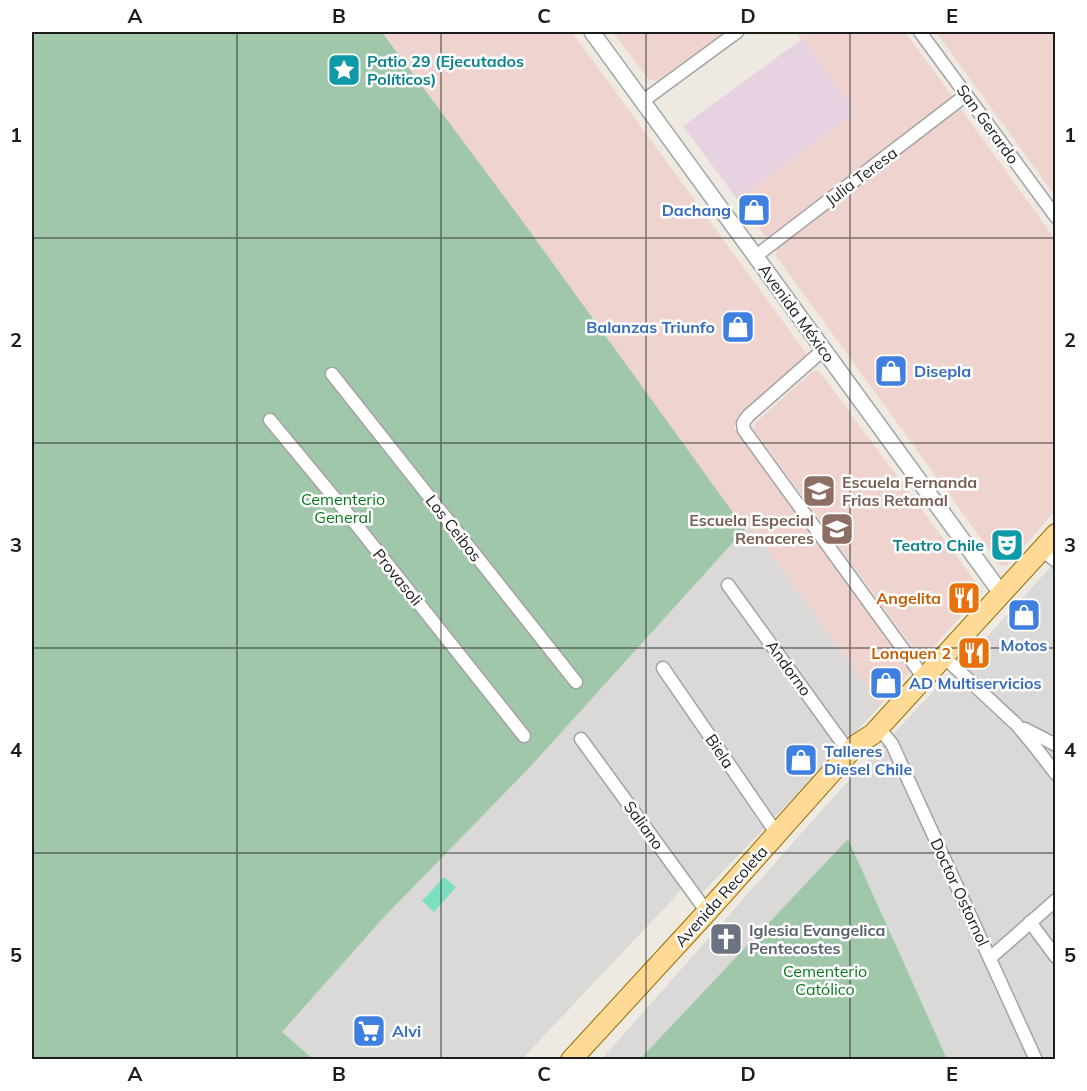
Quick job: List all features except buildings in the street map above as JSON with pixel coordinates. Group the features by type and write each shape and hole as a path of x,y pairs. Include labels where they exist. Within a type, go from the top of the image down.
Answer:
{"main road":[{"name":"Avenida Recoleta","path":"571,1059 777,834 856,744 876,731 1001,593 1051,547"},
{"name":"Avenida Recoleta","path":"590,1059 865,753 876,731"}],"street":[{"name":"Avenida México","path":"592,32 1001,593"},
{"path":"643,101 737,32"},
{"name":"San Gerardo","path":"920,32 1056,217"},
{"name":"Julia Teresa","path":"756,256 966,95"},
{"path":"824,350 748,416 743,423 744,430 924,678"},
{"name":"Los Ceibos","path":"332,374 576,682"},
{"name":"Provasoli","path":"270,420 524,736"},
{"name":"Andorno","path":"728,585 849,752"},
{"path":"944,657 1016,724 1054,768"},
{"name":"Biela","path":"663,668 777,834"},
{"path":"1016,724 1056,745"},
{"name":"Doctor Ostornol","path":"876,731 892,744 1036,1059"},
{"name":"Saliano","path":"581,739 706,912"},
{"path":"990,958 1056,900"},
{"path":"1030,922 1056,957"}],"shaded area":[{"path":"383,32 572,32 806,353 805,358 738,417 734,428 912,670 881,705 753,530 745,529"},
{"path":"613,32 725,32 657,81 648,79"},
{"path":"796,32 905,32 952,96 951,100 771,237 765,236 737,199 855,112"},
{"path":"936,32 1055,32 1055,196"},
{"path":"802,39 856,112 737,199 683,126"},
{"path":"955,109 961,109 1055,239 1055,511 1008,565 1001,566 776,256 777,249"},
{"path":"813,371 819,371 983,592 925,656 918,655 754,430 755,423"},
{"path":"745,529 753,530 881,705 700,895 689,882 522,1059 313,1059 282,1032 385,916"},
{"path":"1055,562 1055,1059 947,1059 848,840 640,1059 601,1060 828,803 976,649"}],"green space":[{"name":"Cementerio General","path":"32,32 382,32 526,226 745,529 530,767 385,916 282,1032 313,1059 32,1059"},
{"name":"Cementerio Católico","path":"848,839 947,1059 640,1059"},
{"path":"444,877 456,887 434,912 422,901"}],"place":[{"name":"Patio 29 (Ejecutados Políticos)","path":"344,70"},
{"name":"Dachang","path":"754,210"},
{"name":"Balanzas Triunfo","path":"738,327"},
{"name":"Disepla","path":"891,371"},
{"name":"Escuela Fernanda Frias Retamal","path":"819,491"},
{"name":"Escuela Especial Renaceres","path":"837,529"},
{"name":"Teatro Chile","path":"1007,545"},
{"name":"Angelita","path":"964,598"},
{"name":"Motos","path":"1024,615"},
{"name":"Lonquen 2","path":"974,653"},
{"name":"AD Multiservicios","path":"886,683"},
{"name":"Talleres Diesel Chile","path":"801,760"},
{"name":"Iglesia Evangelica Pentecostes","path":"726,939"},
{"name":"Alvi","path":"369,1031"}]}
